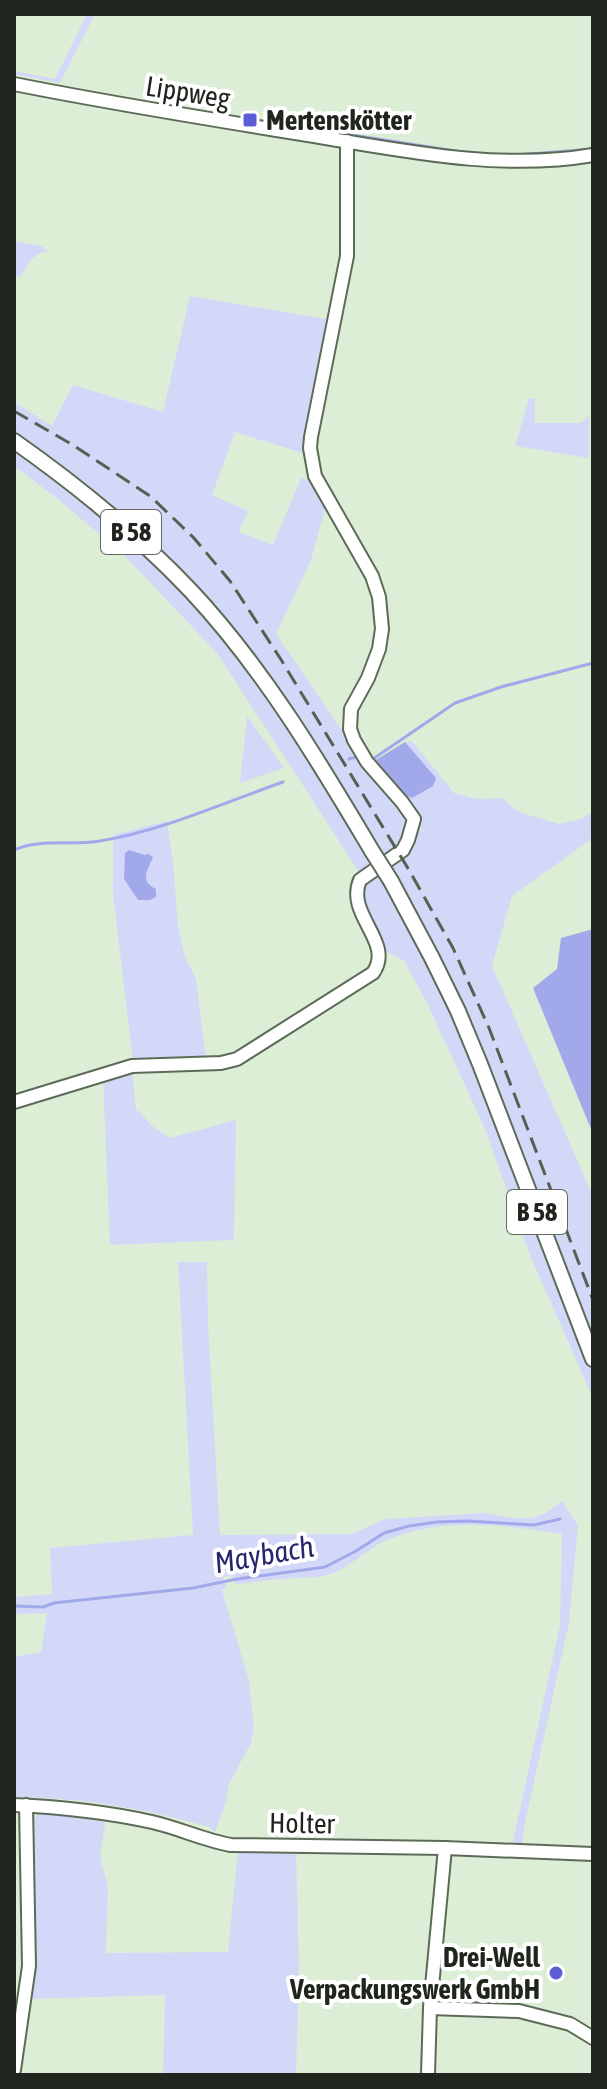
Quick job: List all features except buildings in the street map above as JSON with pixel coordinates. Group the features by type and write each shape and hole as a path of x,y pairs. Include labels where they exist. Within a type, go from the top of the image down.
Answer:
{"main road":[{"name":"B 58","path":"14,441 108,511 192,592 233,640 280,704 334,787 391,881 432,958 480,1064 593,1359"}],"street":[{"name":"Lippweg","path":"14,84 134,108 463,159 530,161 593,155"},
{"path":"14,1102 132,1066 221,1063 237,1059 373,973 379,965 378,947 357,905 357,884 403,850 414,819 367,762 350,729 351,709 379,649 382,629 379,597 372,576 315,476 310,448 347,256 347,141"},
{"path":"14,2070 29,1966 20,1805"},
{"name":"Holter","path":"20,1805 150,1821 231,1845 593,1854"},
{"path":"428,2075 430,2008 445,1848"},
{"path":"430,2008 519,2011 570,2024 593,2038"}],"shaded area":[{"path":"87,14 95,14 60,83 14,74 14,71 55,79"},
{"path":"14,241 41,246 48,251 31,260 21,277 14,276"},
{"path":"190,296 326,319 305,440 306,454 235,432 212,495 248,511 239,532 273,545 301,478 311,481 326,506 311,560 276,634 383,790 406,817 425,833 374,761 411,740 454,793 477,799 502,798 519,812 559,824 581,819 593,811 593,838 512,896 492,966 593,1196 593,1398 531,1258 485,1129 428,1005 404,961 384,950 363,905 359,872 217,653 124,555 14,466 14,402 52,426 73,385 163,412"},
{"path":"529,398 535,399 535,423 581,423 589,416 589,458 515,446"},
{"path":"247,716 284,768 240,783"},
{"path":"167,821 178,926 185,957 196,979 206,1058 133,1061 113,894 113,835"},
{"path":"132,1070 136,1111 170,1138 236,1120 234,1240 110,1245 103,1077"},
{"path":"178,1262 207,1262 220,1535 352,1534 385,1519 486,1513 533,1518 562,1501 578,1525 569,1623 522,1845 513,1841 560,1625 562,1534 517,1528 450,1525 406,1533 385,1541 343,1568 320,1577 235,1584 232,1575 222,1577 227,1588 222,1590 249,1681 254,1729 251,1743 229,1784 215,1832 209,1827 113,1805 14,1797 14,1657 41,1652 47,1613 14,1614 14,1597 52,1594 50,1548 193,1535"},
{"path":"44,1812 106,1819 100,1856 108,1887 106,1953 228,1952 238,1850 296,1851 299,1969 296,2075 163,2075 165,1995 28,1999 31,1820"}],"water":[{"path":"405,742 436,778 433,786 412,798 374,761"},
{"path":"129,850 153,857 146,879 156,889 156,897 150,900 138,900 124,879 125,853"},
{"path":"593,929 593,1134 533,988 557,969 561,938"}],"waterway":[{"path":"14,78 59,87"},
{"path":"204,112 462,152"},
{"path":"517,155 593,149"},
{"path":"373,759 455,703 501,687 593,663"},
{"path":"349,759 356,757"},
{"path":"14,850 34,844 89,842 123,836 283,782"},
{"name":"Maybach","path":"14,1606 43,1607 54,1603 193,1588 325,1567 384,1533 409,1526 467,1521 534,1525 560,1519"}],"railway":[{"path":"14,411 73,445 150,496 193,537 230,581 409,870 453,948 489,1028 593,1300"}],"place":[{"name":"Mertenskötter","path":"250,120"},
{"name":"Drei-Well Verpackungswerk GmbH","path":"556,1973"}]}
